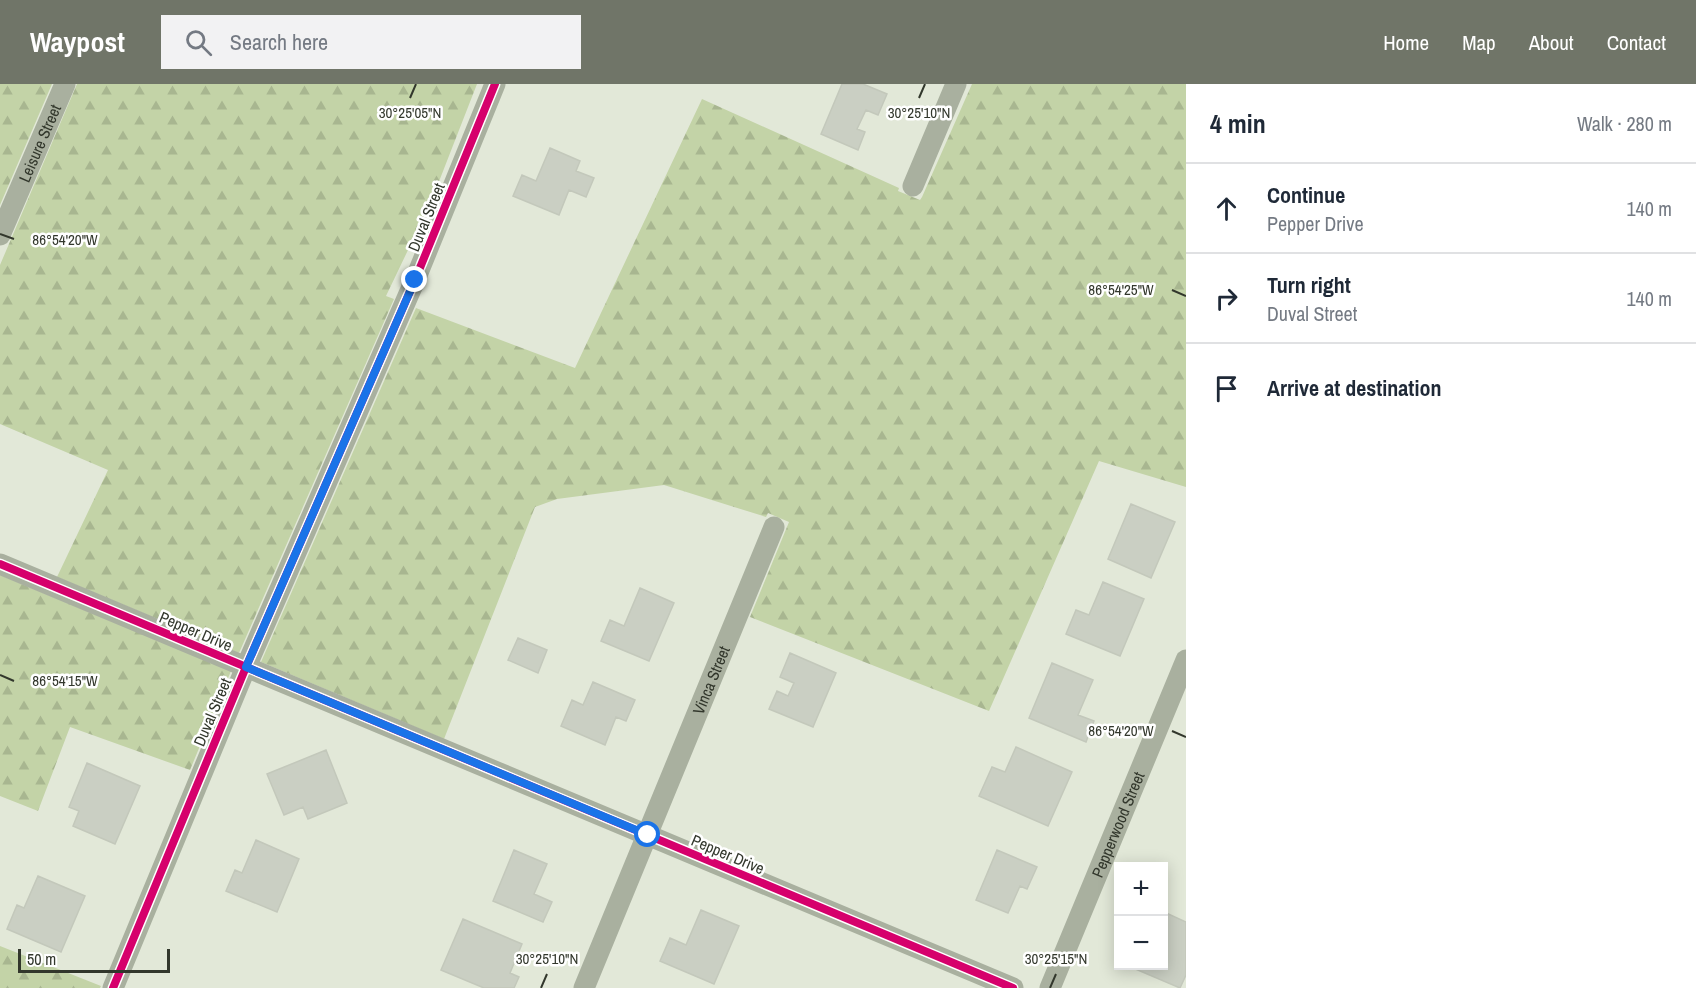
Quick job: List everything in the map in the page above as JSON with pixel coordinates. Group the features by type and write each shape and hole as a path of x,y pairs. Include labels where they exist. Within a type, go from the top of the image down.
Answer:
{"street":[{"name":"Leisure Street","path":"0,235 64,84"},
{"name":"Duval Street","path":"113,988 246,667 415,280 495,84"},
{"path":"913,186 956,84"},
{"name":"Vinca Street","path":"584,988 774,527"},
{"name":"Pepper Drive","path":"0,564 1013,988"},
{"name":"Pepperwood Street","path":"1050,988 1186,660"}],"green space":[{"path":"0,84 52,84 0,205"},
{"path":"77,84 477,84 431,202 386,296 394,299 239,653 57,577 108,470 0,424 0,265"},
{"path":"972,84 1186,84 1186,487 1099,461 989,711 750,617 789,522 768,513 766,517 664,485 557,499 535,507 444,739 261,662 416,308 575,368 702,99 899,188 898,191 920,200"},
{"path":"0,575 231,671 190,770 70,727 38,811 0,796"},
{"path":"0,946 101,986 100,988 0,988"}],"building":[{"path":"842,84 863,84 887,94 878,115 866,110 857,129 865,132 858,150 821,134"},
{"path":"550,148 580,161 576,171 594,178 586,197 569,190 559,215 513,196 522,175 536,181"},
{"path":"1131,504 1175,522 1151,578 1108,559"},
{"path":"1103,582 1144,599 1120,656 1066,634 1076,610 1089,615"},
{"path":"640,588 674,603 649,661 601,641 610,620 624,626"},
{"path":"518,638 547,650 538,673 508,660"},
{"path":"790,653 836,673 813,727 769,709 777,691 788,696 794,683 780,677"},
{"path":"1052,663 1093,680 1078,715 1094,721 1086,742 1029,718"},
{"path":"593,682 635,700 626,721 616,717 605,745 561,726 572,700 583,705"},
{"path":"1016,747 1072,772 1048,826 979,796 992,767 1005,772"},
{"path":"326,750 347,803 308,819 303,807 284,815 267,774"},
{"path":"87,763 140,786 115,844 73,826 79,811 69,807"},
{"path":"256,840 299,859 277,912 226,891 235,870 242,873"},
{"path":"514,850 547,864 534,894 552,902 543,922 493,901"},
{"path":"997,850 1037,867 1027,889 1020,886 1008,913 976,900"},
{"path":"38,876 85,896 61,952 7,929 17,905 24,908"},
{"path":"701,910 739,926 714,984 660,961 670,938 686,945"},
{"path":"1168,914 1186,922 1186,975 1180,988 1138,970 1168,970"},
{"path":"463,919 522,944 510,973 519,977 514,988 484,988 441,970"}],"cycle path":[{"path":"113,988 246,667 415,280 495,84"},
{"path":"0,564 1013,988"}],"route":[{"path":"415,280 246,667 648,835"}]}
